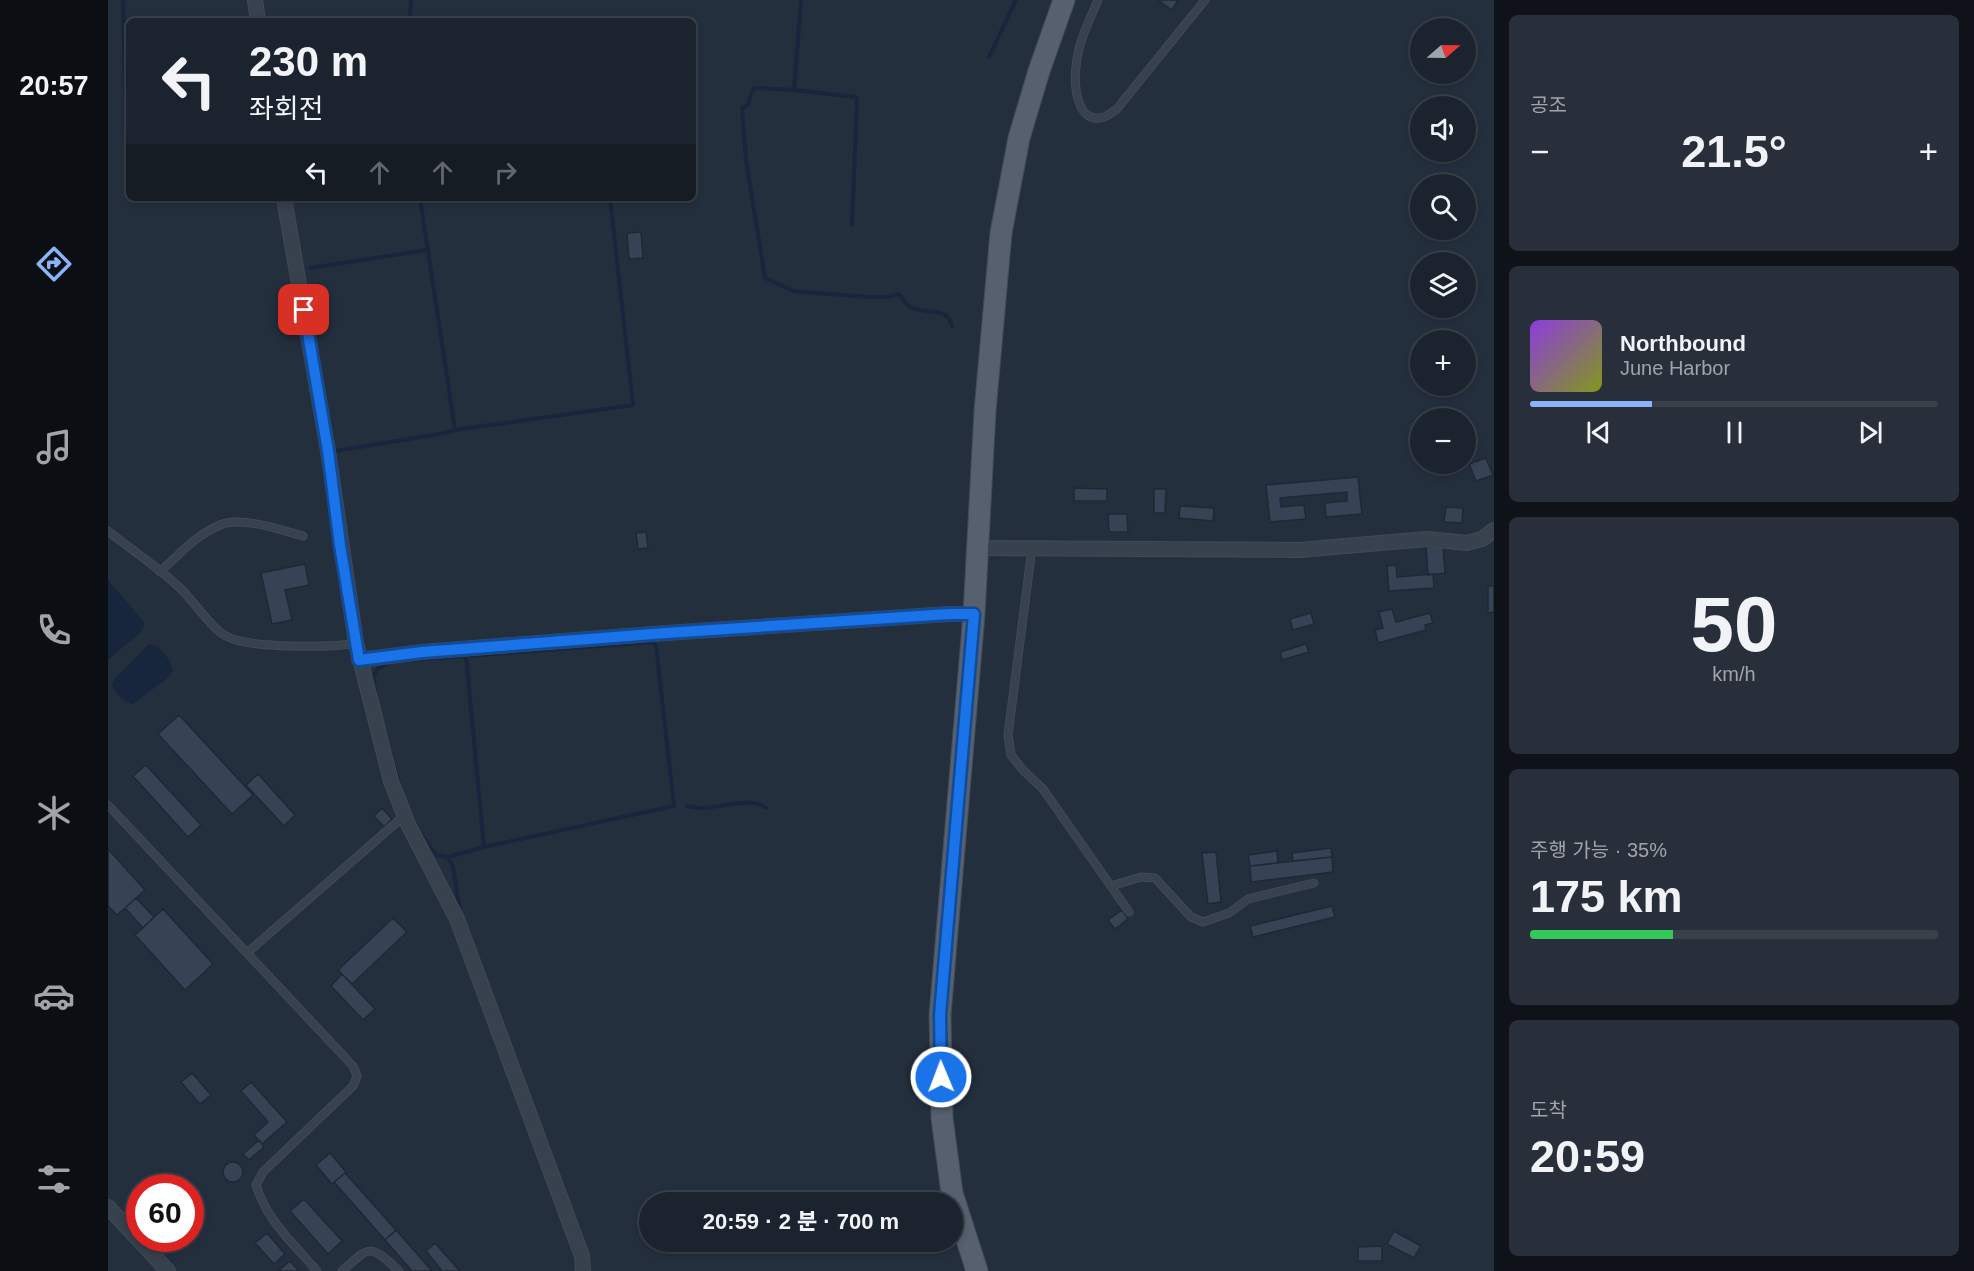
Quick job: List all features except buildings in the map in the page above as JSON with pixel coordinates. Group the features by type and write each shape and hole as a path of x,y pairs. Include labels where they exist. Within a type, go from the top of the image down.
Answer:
{"main road":[{"path":"977,1271 952,1193 942,1118 940,1015 974,614 985,411 1001,233 1019,138 1064,0"}],"street":[{"path":"255,0 258,18"},
{"path":"285,201 328,451 359,660 391,781 405,815 457,919 582,1256 583,1271"},
{"path":"978,548 1299,550 1427,539 1467,543 1482,540 1494,530"},
{"path":"359,660 422,652 666,633 974,614"},
{"path":"108,1207 168,1271"}],"lane":[{"path":"1098,0 1084,30 1076,65 1077,95 1081,109 1090,117 1103,118 1116,110 1205,0"},
{"path":"160,572 195,539 220,525 236,522 271,527 303,536"},
{"path":"108,531 180,588 228,638 253,643 333,647 356,643"},
{"path":"1032,548 1008,735 1011,755 1043,789 1130,912"},
{"path":"108,805 353,1066 357,1076 353,1086 263,1172 256,1185 269,1217 316,1271"},
{"path":"247,953 405,815"},
{"path":"1111,886 1141,877 1155,878 1191,917 1203,922 1229,913 1248,899 1314,883"},
{"path":"342,1271 363,1252 370,1250 381,1254 399,1271"}],"water":[{"path":"108,580 145,623 142,631 108,660"},
{"path":"149,644 158,647 165,654 173,671 165,680 133,704 129,703 120,697 112,685 115,678"}],"waterway":[{"path":"123,0 126,131"},
{"path":"410,18 411,0"},
{"path":"801,0 794,90 856,97 857,100 852,225"},
{"path":"989,57 1016,0"},
{"path":"794,90 755,88 748,105 742,108 746,160 765,278 793,291 868,297 899,294 912,308 946,316 952,326"},
{"path":"420,201 455,430"},
{"path":"335,451 461,429 633,405 610,201"},
{"path":"310,268 427,250"},
{"path":"412,660 654,642 656,646 674,806 484,847 448,857"},
{"path":"466,656 484,847"},
{"path":"376,694 373,678 377,669 389,663"},
{"path":"385,730 403,796 417,828 437,855 448,857 453,867 460,912"},
{"path":"687,806 709,808 753,803 766,808"}],"route":[{"path":"304,310 328,451 340,545 359,660 422,652 666,633 974,614 940,1015 941,1077"}]}
